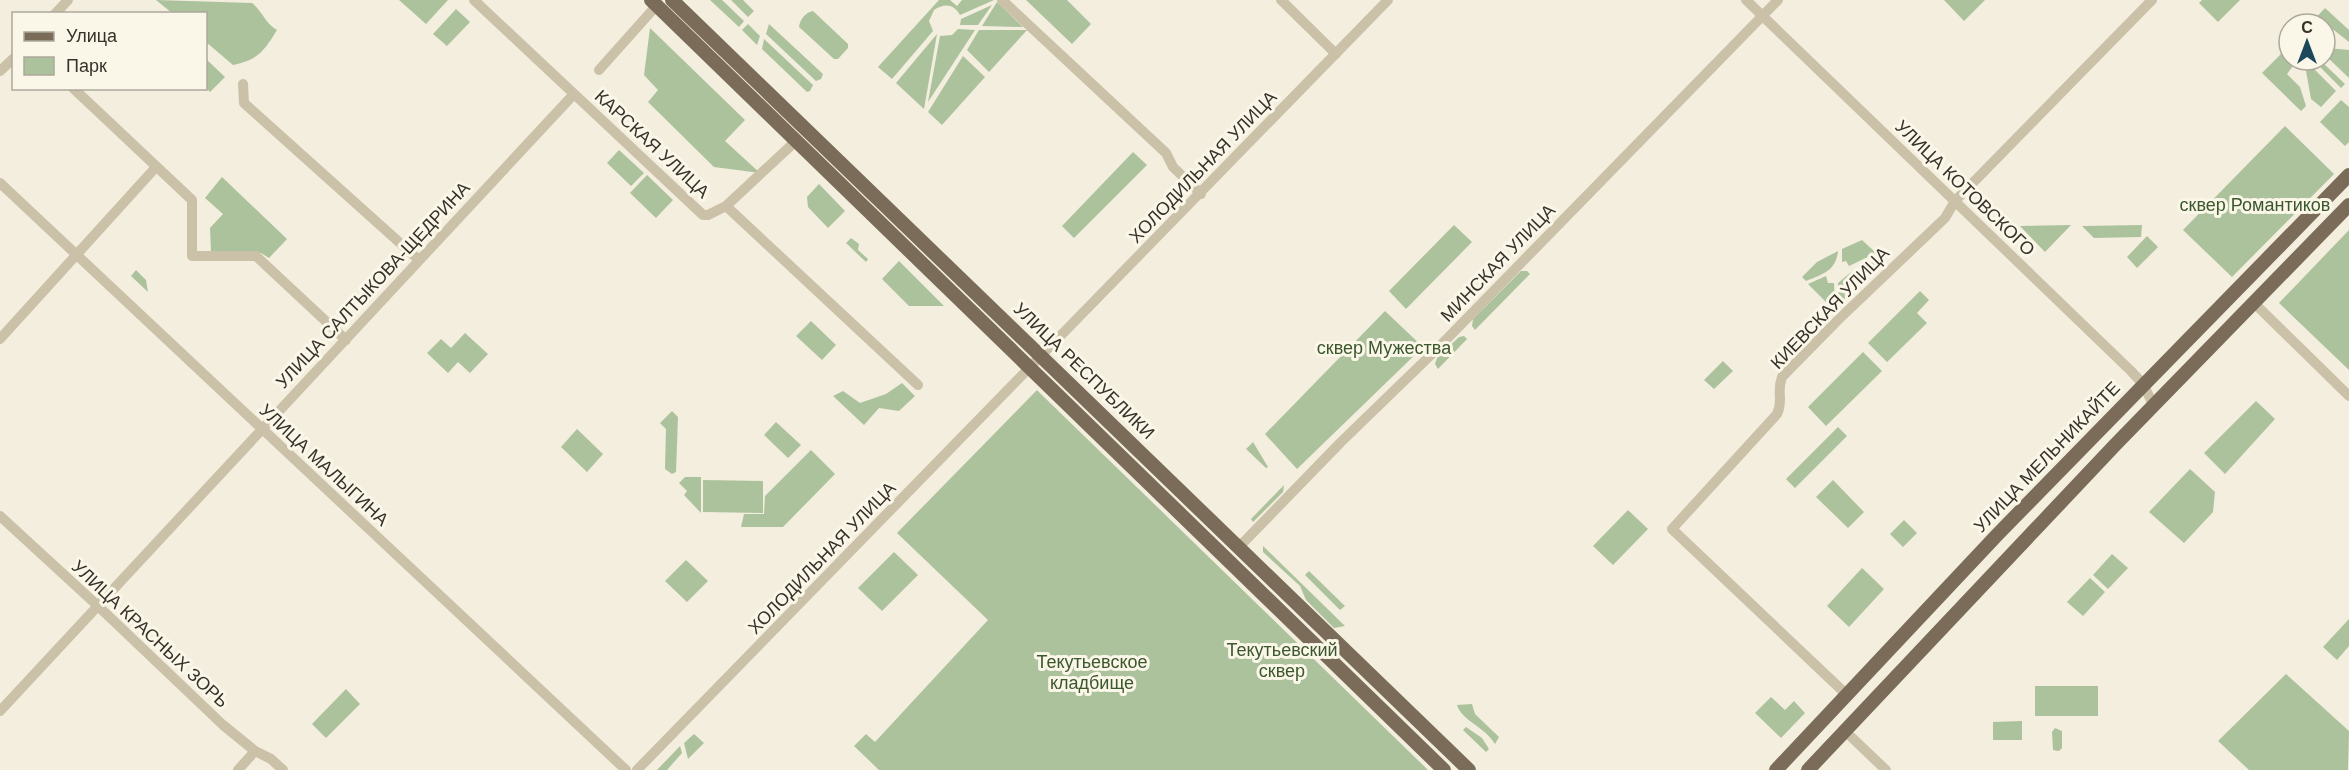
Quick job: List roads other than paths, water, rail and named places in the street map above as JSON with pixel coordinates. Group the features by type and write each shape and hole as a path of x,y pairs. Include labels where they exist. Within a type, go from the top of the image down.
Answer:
{"main road":[{"name":"УЛИЦА РЕСПУБЛИКИ","path":"672,0 1469,770"},
{"name":"УЛИЦА РЕСПУБЛИКИ","path":"654,3 1444,770"},
{"name":"УЛИЦА МЕЛЬНИКАЙТЕ","path":"1776,770 2143,384 2347,179"},
{"path":"1808,770 2154,406 2349,205"}],"street":[{"path":"58,12 68,0"},
{"name":"КАРСКАЯ УЛИЦА","path":"474,0 703,215 726,207 918,385"},
{"path":"1002,0 1166,153 1173,167 1201,194"},
{"path":"1281,0 1336,54"},
{"name":"ХОЛОДИЛЬНАЯ УЛИЦА","path":"637,770 1388,0"},
{"name":"УЛИЦА КОТОВСКОГО","path":"1746,0 2143,384 2154,406"},
{"name":"МИНСКАЯ УЛИЦА","path":"1239,547 1341,442 1430,356 1778,0"},
{"name":"КИЕВСКАЯ УЛИЦА","path":"1846,694 1672,529 1777,414 1782,405 1778,388 1782,377 1945,218 1955,201 2152,0"},
{"path":"599,70 654,3"},
{"path":"0,71 12,60"},
{"path":"243,84 244,104 419,260"},
{"path":"74,90 192,200 192,256 256,256 346,340"},
{"name":"УЛИЦА САЛТЫКОВА-ЩЕДРИНА","path":"0,711 574,94"},
{"path":"726,207 797,140"},
{"path":"0,339 77,257 156,167"},
{"name":"УЛИЦА МАЛЫГИНА","path":"0,183 626,770"},
{"path":"2254,303 2349,396"},
{"name":"УЛИЦА КРАСНЫХ ЗОРЬ","path":"0,516 223,725 283,770"},
{"path":"1845,730 1886,770"},
{"path":"238,770 255,751"}],"park label":[{"name":"сквер Романтиков","path":"2255,205"},
{"name":"сквер Мужества","path":"1384,348"},
{"name":"Текутьевский сквер","path":"1282,660"},
{"name":"Текутьевское кладбище","path":"1092,672"}]}
